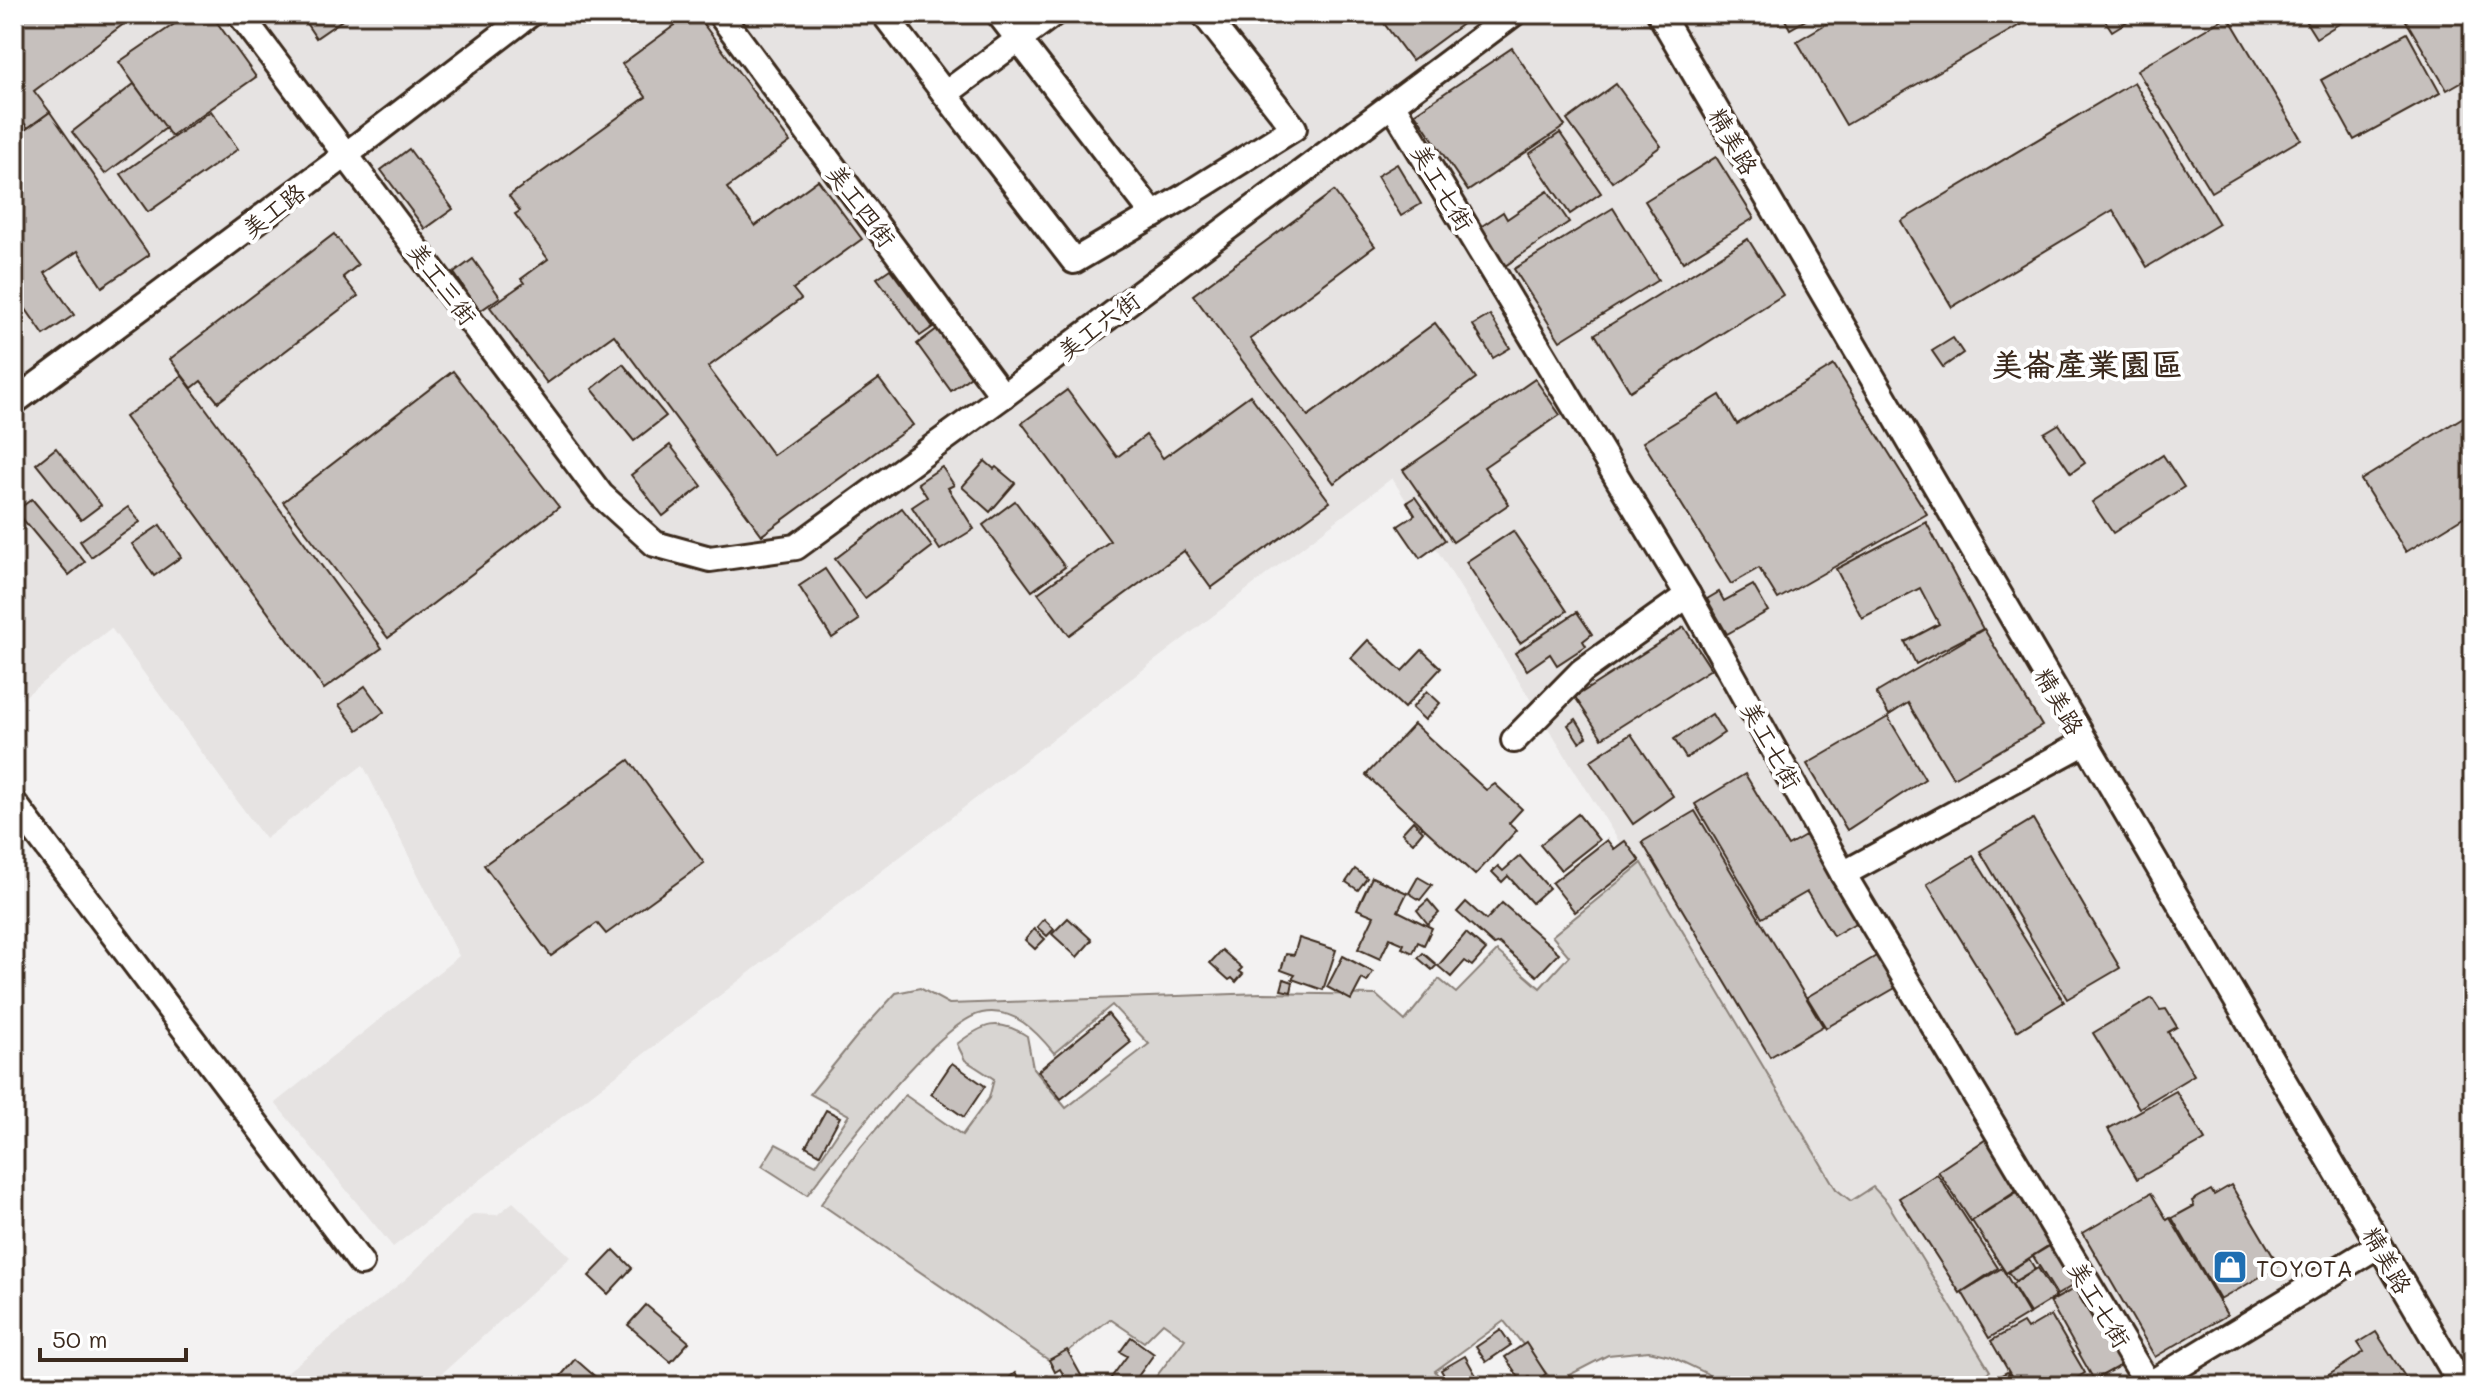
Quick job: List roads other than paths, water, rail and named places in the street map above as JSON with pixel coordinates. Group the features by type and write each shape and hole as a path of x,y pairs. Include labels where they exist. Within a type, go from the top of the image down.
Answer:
{"street":[{"name":"美工三街","path":"240,14 601,495 655,544"},
{"name":"美工路","path":"14,402 530,14"},
{"name":"美工四街","path":"720,14 1003,396"},
{"path":"884,14 1074,261 1294,128 1204,14"},
{"path":"999,14 1154,215"},
{"path":"945,94 1053,14"},
{"name":"美工六街","path":"655,544 710,559 796,547 1513,14"},
{"name":"精美路","path":"1660,14 2462,1386"},
{"name":"美工七街","path":"1393,106 1688,595 1843,874 2148,1386"},
{"path":"1514,740 1582,671 1688,595"},
{"path":"1843,874 2084,743"},
{"path":"14,803 361,1263"},
{"path":"2148,1386 2379,1245"}],"place":[{"name":"TOYOTA","path":"2230,1267"}],"district":[{"name":"美崙產業園區","path":"2087,363"}]}
